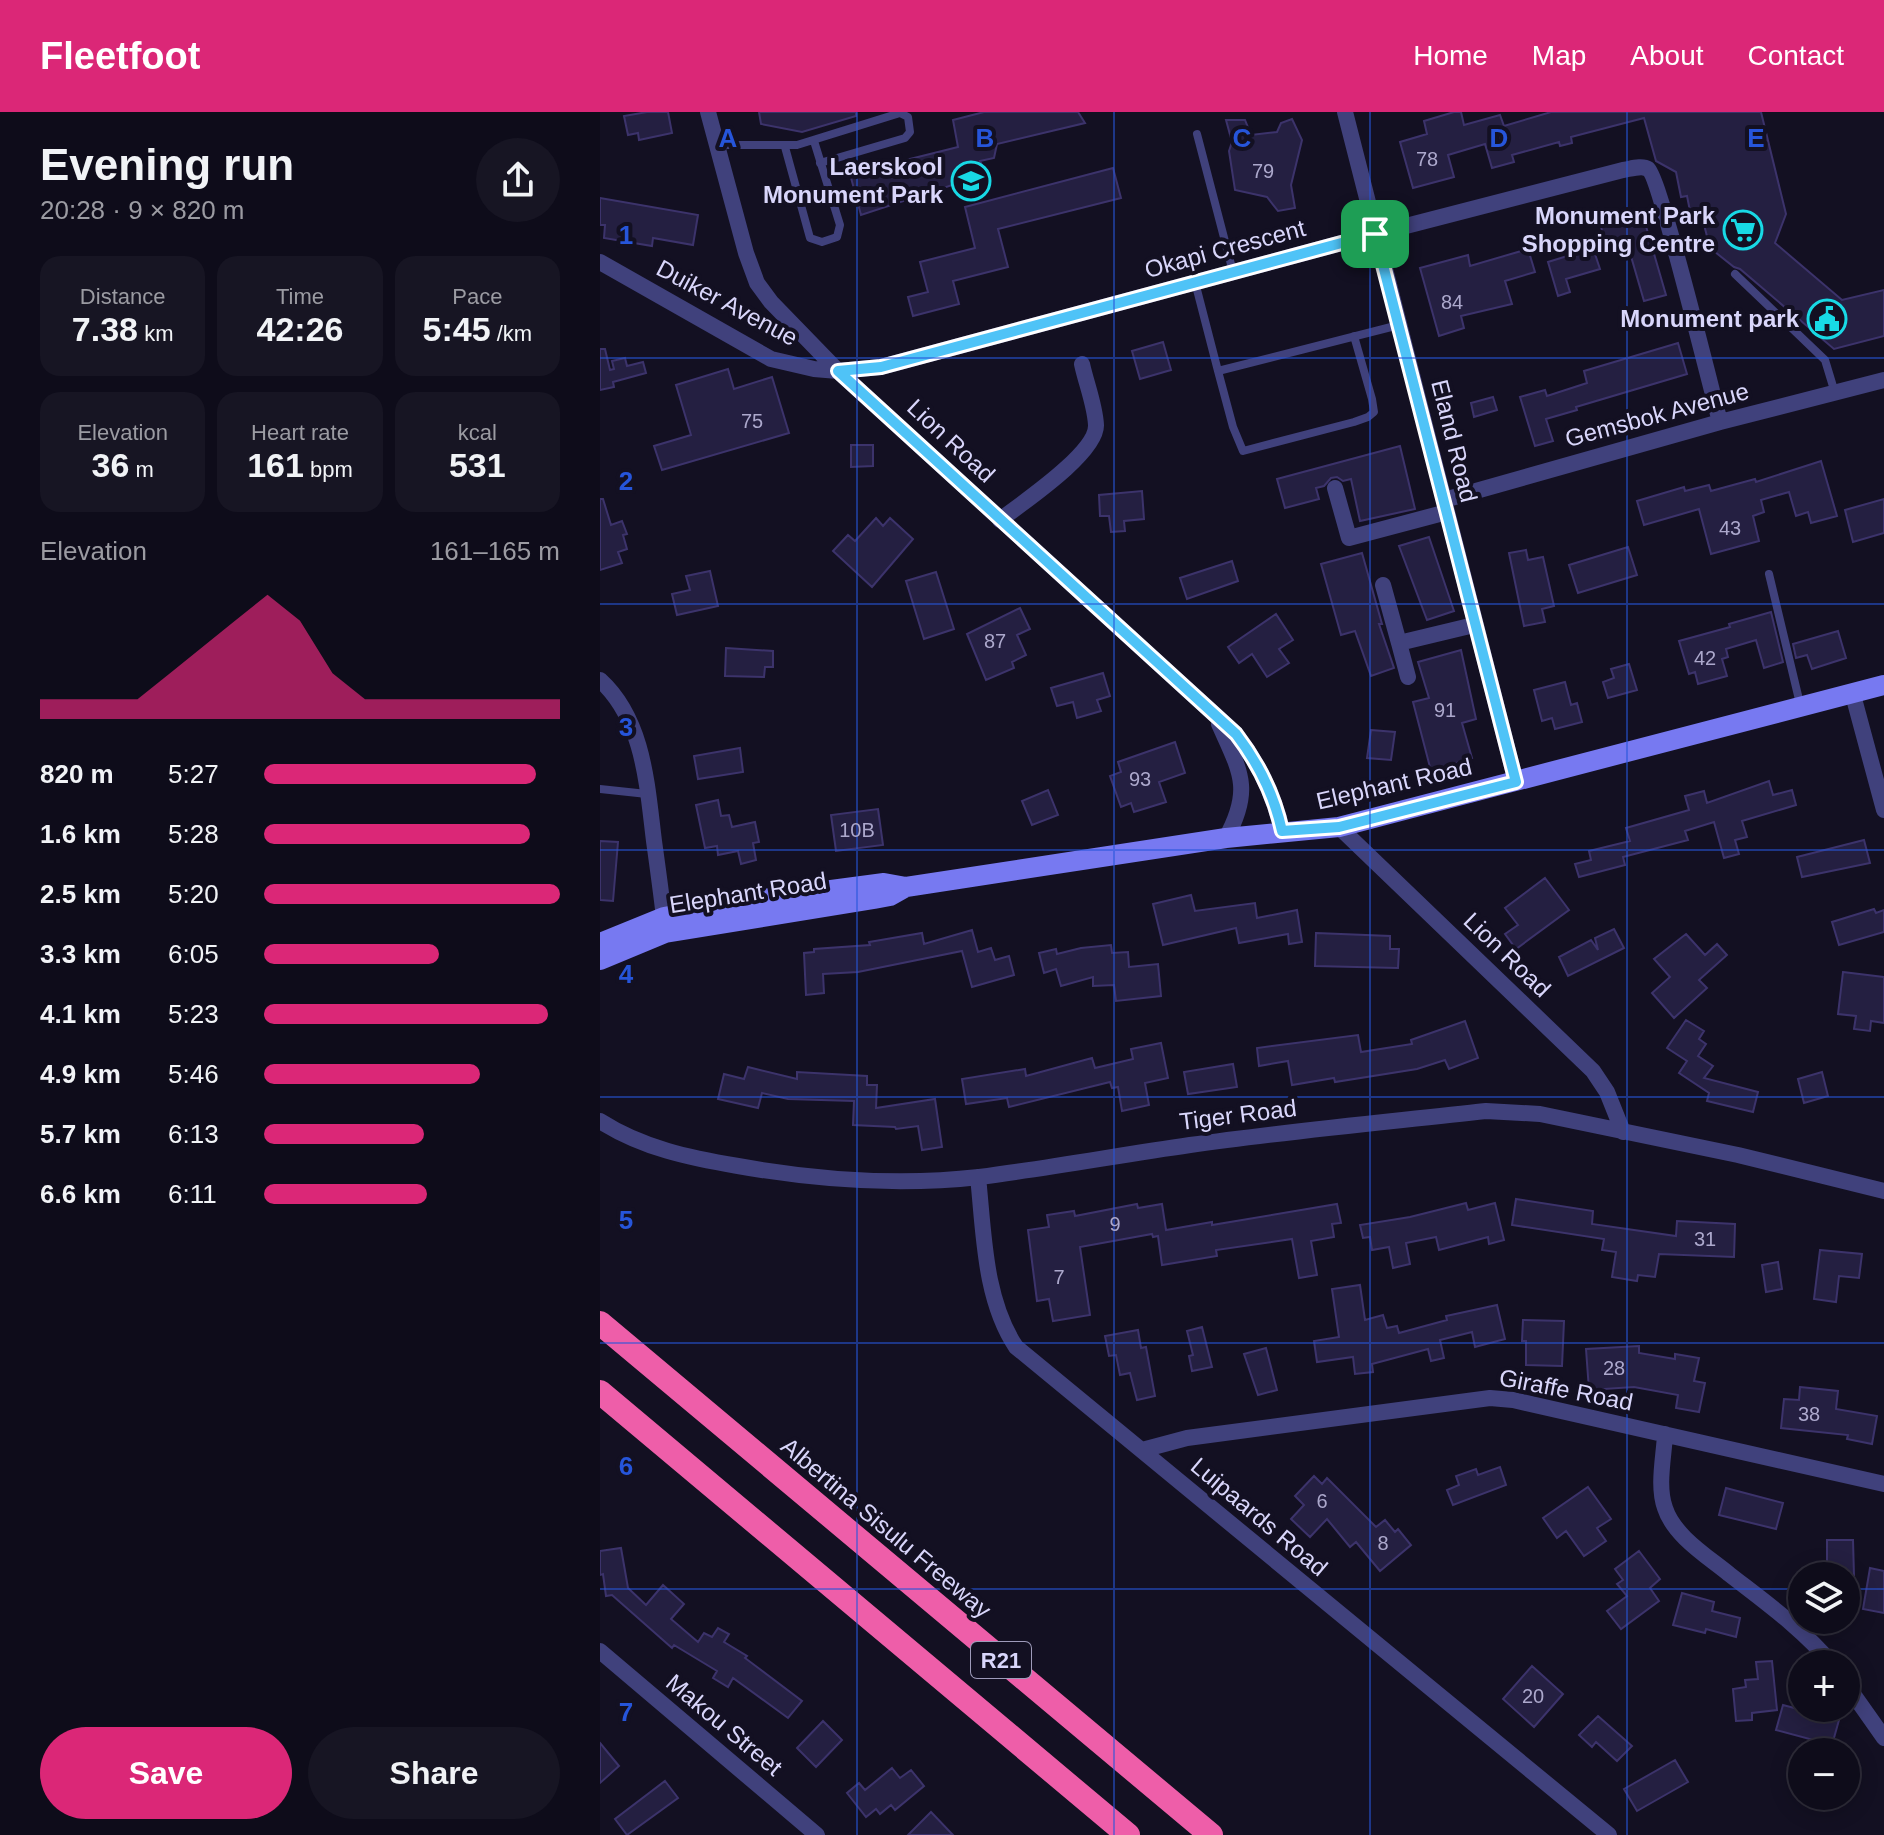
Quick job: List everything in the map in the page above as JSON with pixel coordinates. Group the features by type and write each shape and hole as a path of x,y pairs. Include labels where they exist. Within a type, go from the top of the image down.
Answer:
{"highway":[{"name":"Albertina Sisulu Freeway","path":"600,1323 1211,1835"},
{"name":"R21","path":"600,1392 1128,1835"}],"street":[{"name":"Lion Road","path":"708,112 742,239 757,283 771,302 838,371 1236,734 1257,762 1278,811 1282,831"},
{"name":"Eland Road","path":"1345,112 1516,782"},
{"name":"Okapi Crescent","path":"838,371 881,367 1633,168 1647,169 1653,178 1668,223 1720,422"},
{"name":"Duiker Avenue","path":"600,262 771,359 838,371"},
{"path":"1000,520 1039,491 1084,451 1091,440 1097,427 1082,364"},
{"name":"Gemsbok Avenue","path":"1335,488 1349,538 1720,422 1884,380"},
{"path":"1383,585 1408,677"},
{"path":"1399,643 1474,625"},
{"path":"600,680 609,688 631,723 642,759 665,925"},
{"name":"Elephant Road","path":"600,943 665,925 850,895 890,896 906,887 1226,838 1339,827 1884,685"},
{"path":"1853,695 1884,810"},
{"name":"Lion Road","path":"1216,715 1241,779 1239,814 1226,838"},
{"name":"Lion Road","path":"1339,827 1593,1071 1607,1092 1623,1132"},
{"name":"Elephant Road","path":"600,960 665,925"},
{"name":"Tiger Road","path":"600,1121 618,1133 699,1159 798,1176 899,1181 978,1177 1192,1144 1486,1111 1526,1112 1738,1155 1884,1191"},
{"name":"Luipaards Road","path":"978,1177 993,1294 1006,1332 1016,1347 1609,1835"},
{"name":"Giraffe Road","path":"1142,1450 1187,1438 1490,1398 1513,1400 1884,1484"},
{"path":"1665,1434 1663,1498 1671,1522 1818,1650"},
{"name":"Makou Street","path":"600,1651 817,1835"},
{"path":"1860,1704 1884,1738"}],"lane":[{"path":"717,145 785,147 814,141 900,113 908,117 910,132 905,138 820,163"},
{"path":"1197,134 1233,272"},
{"path":"785,147 810,238 822,242 837,237 840,225 814,141"},
{"path":"1735,274 1825,360 1835,393"},
{"path":"1195,282 1243,451 1354,422 1374,412 1354,336"},
{"path":"1218,371 1399,325"},
{"path":"1769,574 1801,709"},
{"path":"600,789 648,794"}],"building":[{"path":"668,112 672,133 639,140 638,133 628,135 624,116"},
{"path":"759,112 856,112 856,116 802,132 761,124"},
{"path":"984,112 1078,112 1085,123 997,144 994,158 980,161 986,174 861,215 850,174 958,147 953,120"},
{"name":"Monument Park Shopping Centre","path":"1461,112 1464,125 1500,115 1504,126 1551,112 1761,112 1786,214 1775,243 1842,300 1884,290 1884,336 1834,349 1740,269 1710,248 1701,213 1691,216 1687,196 1681,197 1676,172 1656,161 1644,118 1571,137 1572,143 1560,146 1559,142 1512,155 1514,162 1492,168 1485,144 1448,155 1454,177 1413,188 1400,142 1427,134 1424,121"},
{"path":"1292,119 1302,140 1291,185 1295,208 1278,211 1267,197 1235,190 1229,151 1232,142 1226,120 1245,120 1251,135 1277,132 1281,123"},
{"path":"1113,168 1121,198 998,229 1008,267 953,281 959,304 913,316 908,297 928,292 920,262 975,248 965,207"},
{"path":"600,198 698,215 693,245 653,238 652,246 604,238 605,225 600,225"},
{"path":"1628,211 1631,219 1643,216 1666,295 1644,301 1628,246 1608,251 1599,220"},
{"path":"1593,248 1600,269 1566,279 1570,292 1558,296 1548,262"},
{"path":"1528,249 1535,272 1505,281 1512,304 1461,316 1464,328 1439,336 1420,268 1468,255 1470,266"},
{"path":"1163,342 1171,370 1140,379 1132,351"},
{"path":"1678,343 1687,374 1546,419 1553,441 1535,446 1520,397 1545,390 1547,396 1587,383 1584,371"},
{"path":"600,349 605,349 610,370 614,369 612,361 625,358 627,366 643,362 646,373 613,382 614,387 600,390"},
{"path":"728,369 734,389 772,377 789,433 662,470 654,446 691,435 676,385"},
{"path":"1493,397 1497,410 1474,417 1471,403"},
{"path":"851,445 873,445 873,466 851,467"},
{"path":"1400,446 1415,509 1360,521 1351,479 1343,481 1337,477 1316,488 1319,499 1285,508 1277,479"},
{"path":"1821,461 1837,516 1811,523 1808,512 1796,516 1789,492 1761,500 1764,512 1753,516 1759,541 1711,554 1699,509 1644,525 1637,501 1684,487 1685,491 1709,485 1711,491 1755,479 1756,482"},
{"path":"1142,491 1144,519 1124,521 1125,531 1111,532 1109,516 1100,516 1099,495"},
{"path":"600,499 603,499 611,525 622,521 627,534 623,535 627,549 618,552 622,563 600,570"},
{"path":"1884,499 1884,533 1853,542 1845,510"},
{"path":"876,518 883,526 890,518 913,539 872,587 833,551 848,535 855,541"},
{"path":"1429,537 1454,611 1427,620 1399,546"},
{"path":"1628,547 1637,575 1578,593 1569,565"},
{"path":"1526,550 1528,560 1543,557 1554,606 1542,609 1545,622 1524,626 1509,553"},
{"path":"1362,553 1382,624 1379,624 1394,668 1371,676 1355,631 1341,635 1321,564"},
{"path":"1232,561 1238,581 1187,599 1180,578"},
{"path":"710,571 718,606 677,615 672,594 690,590 686,576"},
{"path":"936,572 954,629 924,639 906,581"},
{"path":"1020,608 1030,629 1017,635 1026,655 1012,662 1014,668 986,680 967,634"},
{"path":"1771,612 1783,662 1764,668 1756,640 1726,649 1728,657 1722,659 1727,676 1698,684 1695,672 1689,674 1679,641"},
{"path":"1276,614 1293,640 1279,649 1289,663 1267,677 1252,654 1239,663 1228,647"},
{"path":"1838,631 1846,658 1812,669 1807,655 1796,658 1793,644"},
{"path":"726,648 773,651 773,667 765,667 764,677 725,676"},
{"path":"1461,650 1476,719 1462,723 1472,758 1431,771 1413,702 1429,698 1418,662"},
{"path":"1629,664 1637,690 1608,698 1603,682 1614,678 1611,669"},
{"path":"1103,673 1110,696 1097,700 1101,711 1077,718 1073,702 1057,706 1051,688"},
{"path":"1565,682 1571,705 1577,703 1582,722 1555,729 1552,718 1542,721 1534,690"},
{"path":"1371,730 1395,732 1391,760 1367,758"},
{"path":"1175,742 1185,773 1159,782 1166,802 1134,812 1131,803 1121,807 1110,776 1121,772 1118,762"},
{"path":"740,748 743,772 698,779 694,756"},
{"path":"1769,781 1773,795 1792,790 1796,805 1742,821 1747,837 1735,840 1739,854 1724,858 1714,822 1685,831 1688,840 1623,857 1625,865 1579,877 1575,864 1591,860 1589,851 1630,841 1626,828 1689,810 1685,796 1704,791 1707,803"},
{"path":"1048,790 1058,815 1032,825 1022,801"},
{"path":"718,800 721,816 729,815 732,827 755,822 759,842 753,843 756,860 741,864 738,851 718,855 717,846 705,848 696,805"},
{"path":"878,809 883,845 836,851 831,815"},
{"path":"1864,840 1870,863 1802,877 1797,857"},
{"path":"600,841 618,842 613,901 600,900"},
{"path":"1545,878 1569,910 1516,949 1505,934 1518,925 1505,908"},
{"path":"1191,895 1195,911 1255,903 1257,918 1297,910 1302,942 1289,944 1288,934 1239,943 1236,928 1163,945 1153,904"},
{"path":"1874,909 1876,913 1884,910 1884,932 1839,945 1832,922"},
{"path":"1614,929 1624,948 1568,976 1559,957 1591,940 1598,950 1595,938"},
{"path":"972,930 978,952 991,948 995,960 1009,956 1014,975 972,987 962,951 858,972 823,974 824,993 806,995 804,953 814,952 814,949 870,945 869,942 922,933 924,944"},
{"path":"1316,933 1390,936 1390,949 1399,949 1398,968 1315,966"},
{"path":"1686,934 1705,955 1717,944 1727,955 1699,980 1707,988 1674,1018 1652,993 1670,977 1654,959"},
{"path":"1111,945 1112,953 1128,952 1129,967 1158,964 1161,996 1116,1001 1114,985 1093,986 1093,977 1061,986 1056,969 1044,973 1039,953 1056,949 1057,954"},
{"path":"1843,972 1884,977 1884,1023 1871,1021 1870,1031 1854,1029 1856,1016 1838,1014"},
{"path":"1686,1020 1704,1031 1699,1039 1706,1044 1698,1056 1713,1066 1704,1078 1758,1092 1753,1112 1707,1101 1709,1093 1679,1073 1687,1061 1667,1048"},
{"path":"1465,1021 1478,1058 1449,1069 1445,1060 1417,1069 1335,1082 1334,1078 1292,1085 1288,1061 1259,1066 1257,1048 1358,1035 1361,1052 1412,1044 1411,1040"},
{"path":"1161,1043 1168,1078 1145,1083 1149,1105 1122,1111 1118,1087 1112,1088 1110,1082 1009,1107 1007,1098 966,1104 962,1079 1025,1069 1026,1076 1092,1058 1095,1068 1133,1059 1131,1049"},
{"path":"1233,1064 1237,1087 1188,1094 1184,1072"},
{"path":"748,1067 797,1079 797,1072 867,1076 867,1085 877,1085 876,1108 935,1099 942,1147 922,1150 918,1126 896,1129 853,1125 854,1101 788,1099 762,1093 758,1108 718,1099 724,1074 744,1079"},
{"path":"1822,1072 1828,1096 1804,1103 1798,1079"},
{"path":"1516,1199 1593,1211 1592,1224 1676,1236 1677,1221 1735,1224 1734,1257 1659,1254 1655,1277 1638,1275 1637,1281 1612,1277 1616,1252 1602,1250 1604,1239 1512,1225"},
{"path":"1466,1203 1468,1210 1495,1203 1504,1240 1489,1244 1488,1237 1439,1250 1436,1237 1406,1243 1410,1264 1393,1268 1389,1247 1372,1250 1370,1237 1363,1238 1360,1225"},
{"path":"1137,1204 1138,1208 1162,1204 1166,1230 1337,1204 1341,1223 1332,1224 1334,1237 1311,1241 1317,1275 1299,1278 1292,1239 1216,1250 1217,1256 1162,1265 1158,1236 1153,1237 1152,1234 1080,1247 1090,1315 1053,1321 1049,1299 1037,1301 1028,1230 1049,1227 1047,1215 1074,1211 1075,1216"},
{"path":"1820,1250 1862,1254 1859,1278 1839,1276 1836,1302 1814,1299"},
{"path":"1778,1262 1782,1289 1766,1292 1762,1265"},
{"path":"1360,1285 1365,1320 1383,1315 1387,1328 1397,1326 1399,1333 1447,1320 1446,1316 1497,1305 1505,1339 1475,1347 1472,1332 1440,1340 1444,1358 1431,1361 1428,1349 1372,1364 1373,1372 1355,1374 1353,1357 1317,1362 1314,1341 1339,1337 1332,1289"},
{"path":"1523,1320 1564,1321 1562,1366 1526,1365"},
{"path":"1202,1327 1212,1367 1192,1371 1189,1356 1193,1355 1187,1331"},
{"path":"1138,1330 1141,1348 1146,1347 1155,1396 1137,1400 1130,1373 1120,1375 1116,1355 1109,1356 1105,1336"},
{"path":"1639,1346 1639,1353 1675,1359 1675,1354 1699,1358 1694,1381 1705,1383 1699,1412 1676,1408 1678,1395 1634,1387 1589,1390 1586,1349"},
{"path":"1266,1348 1277,1390 1258,1395 1244,1354"},
{"path":"1800,1387 1838,1391 1836,1409 1877,1416 1872,1444 1847,1439 1848,1435 1781,1428 1784,1399 1799,1400"},
{"path":"1500,1467 1506,1485 1453,1505 1447,1490 1459,1485 1456,1476 1476,1469 1478,1475"},
{"path":"1314,1476 1322,1484 1327,1478 1376,1527 1385,1520 1395,1532 1398,1529 1411,1545 1380,1571 1356,1542 1350,1547 1327,1519 1310,1537 1291,1519 1304,1505 1295,1496"},
{"path":"1588,1487 1611,1519 1597,1528 1606,1541 1584,1556 1566,1531 1557,1538 1543,1518"},
{"path":"1726,1488 1783,1503 1776,1529 1719,1515"},
{"path":"1827,1540 1853,1540 1854,1562 1827,1562"},
{"path":"621,1548 628,1588 646,1605 663,1585 684,1604 671,1619 698,1642 704,1633 712,1637 718,1628 729,1634 724,1642 747,1656 745,1658 802,1701 788,1718 733,1678 728,1687 713,1678 717,1671 674,1645 672,1648 612,1595 606,1596 603,1574 600,1575 600,1551"},
{"path":"1639,1551 1660,1579 1650,1588 1659,1601 1621,1629 1607,1611 1627,1596 1617,1584 1623,1580 1615,1569"},
{"path":"1870,1568 1884,1571 1884,1613 1863,1609"},
{"path":"1682,1593 1714,1602 1712,1611 1740,1618 1736,1637 1673,1625"},
{"path":"1772,1661 1777,1710 1752,1713 1752,1720 1736,1721 1733,1689 1746,1687 1745,1680 1758,1679 1756,1662"},
{"path":"1532,1666 1563,1694 1534,1727 1503,1699"},
{"path":"1783,1705 1788,1706 1788,1722 1838,1722 1834,1738 1806,1738 1776,1730"},
{"path":"1598,1716 1632,1746 1617,1761 1596,1742 1592,1747 1579,1735"},
{"path":"823,1721 842,1740 816,1767 797,1748"},
{"path":"600,1743 619,1766 600,1783"},
{"path":"1675,1760 1688,1782 1637,1811 1624,1789"},
{"path":"892,1768 900,1778 911,1770 924,1786 895,1810 891,1805 880,1814 876,1809 866,1817 847,1793 859,1783 865,1790"},
{"path":"665,1781 678,1798 627,1835 615,1819"},
{"path":"931,1812 953,1835 908,1835"}],"place":[{"name":"Laerskool Monument Park","path":"971,181"},
{"name":"Monument Park Shopping Centre","path":"1743,230"},
{"name":"Monument park","path":"1827,319"}],"route":[{"path":"1375,234 1516,782 1339,827 1282,831 1278,811 1263,773 1236,734 838,371 881,367 1375,234"}]}
